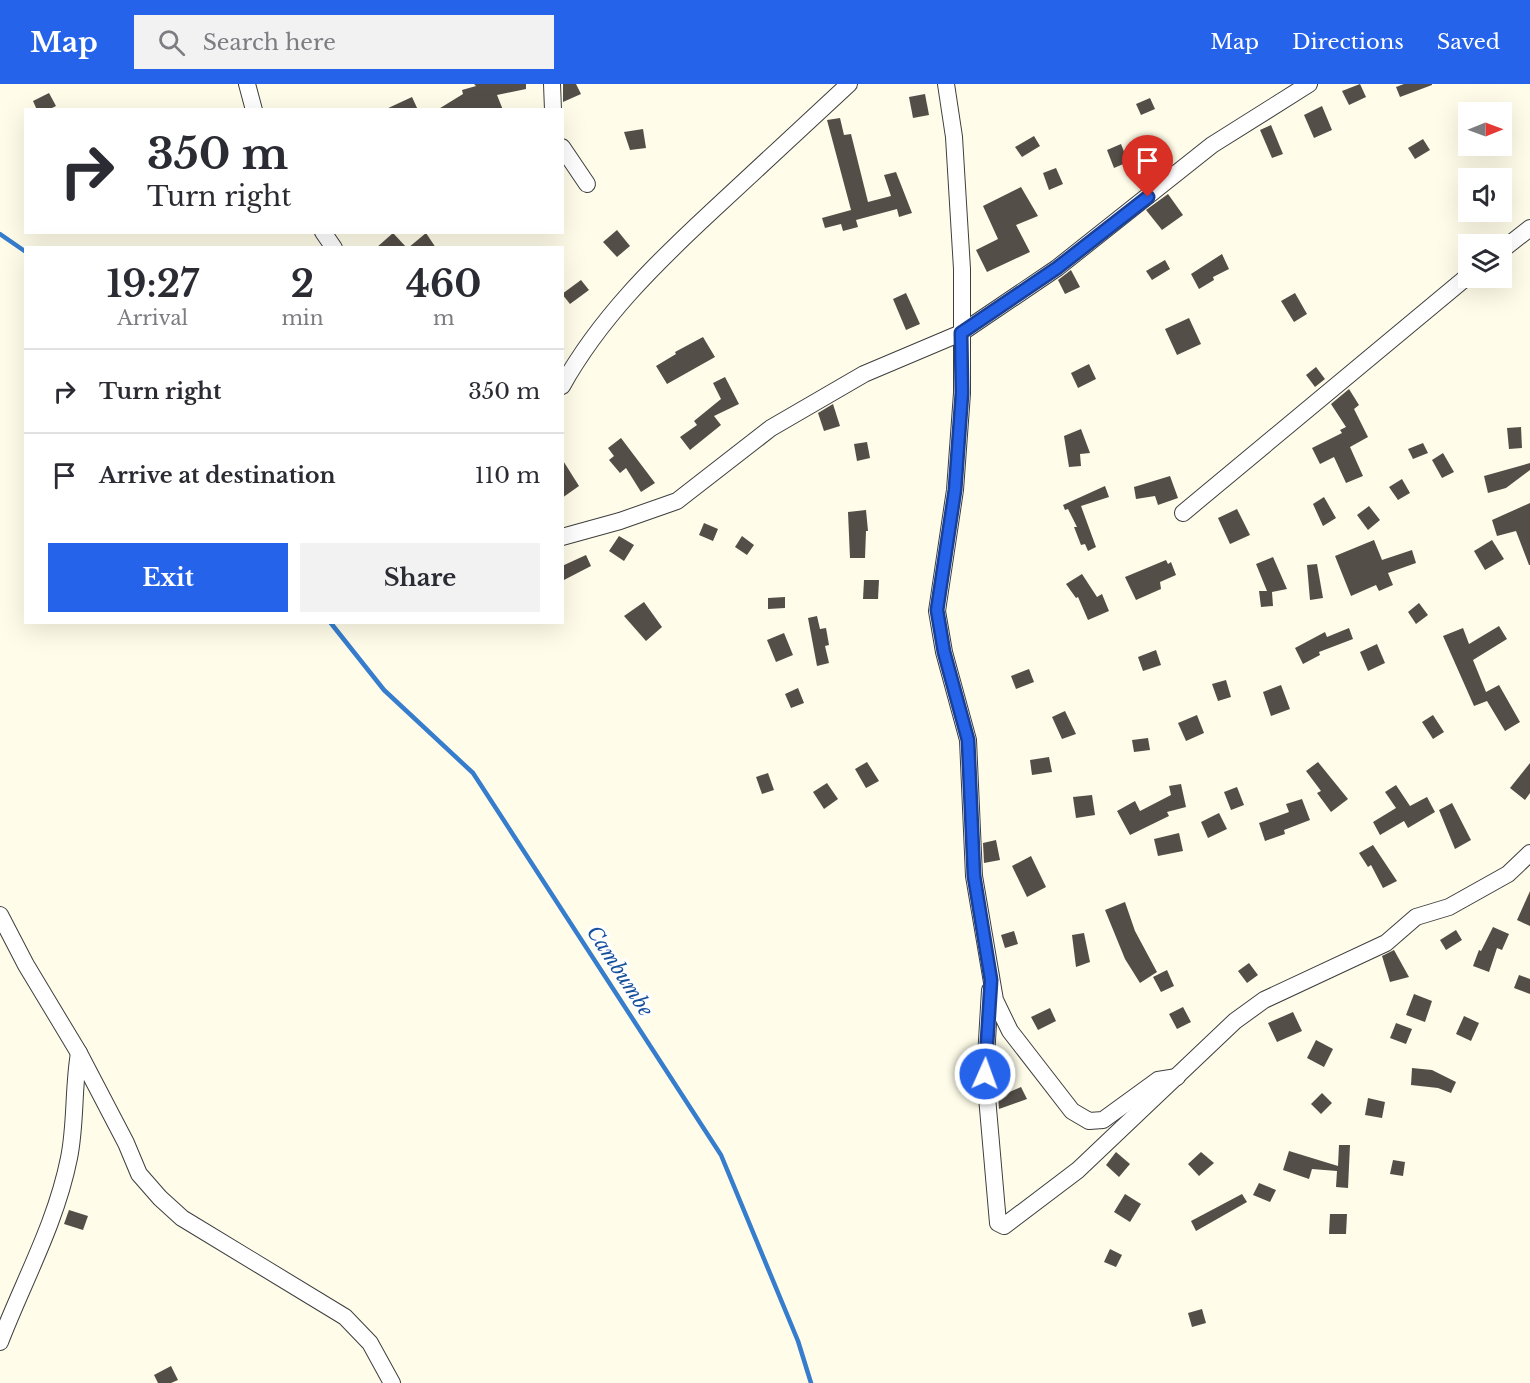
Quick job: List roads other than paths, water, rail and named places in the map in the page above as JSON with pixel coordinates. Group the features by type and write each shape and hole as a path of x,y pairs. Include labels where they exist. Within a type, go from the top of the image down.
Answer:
{"street":[{"path":"247,84 253,108"},
{"path":"552,84 553,108"},
{"path":"564,382 580,354 632,290 849,84"},
{"path":"946,84 954,138 960,245 962,393 955,490 937,610 944,652 968,740 974,876 995,1000 1010,1031 1072,1111 1081,1118 1093,1122 1102,1120 1158,1080 1177,1077"},
{"path":"564,536 620,521 677,501 771,428 864,374 961,333 1057,268 1212,145 1309,84"},
{"path":"564,150 587,184"},
{"path":"1512,242 1530,228"},
{"path":"1184,513 1458,284"},
{"path":"991,980 985,1074 990,1149 1000,1226 1013,1221 1078,1170 1235,1021 1264,1000 1305,978 1386,943 1416,918 1449,907 1508,874 1530,853"},
{"path":"0,915 79,1053 139,1174 182,1218 345,1317 369,1343 392,1383"},
{"path":"0,1341 54,1216 70,1156 73,1084 79,1053"}],"waterway":[{"name":"Cambumbe","path":"0,234 24,251"},
{"name":"Cambumbe","path":"332,624 384,690 473,773 721,1155 798,1341 811,1383"}]}
